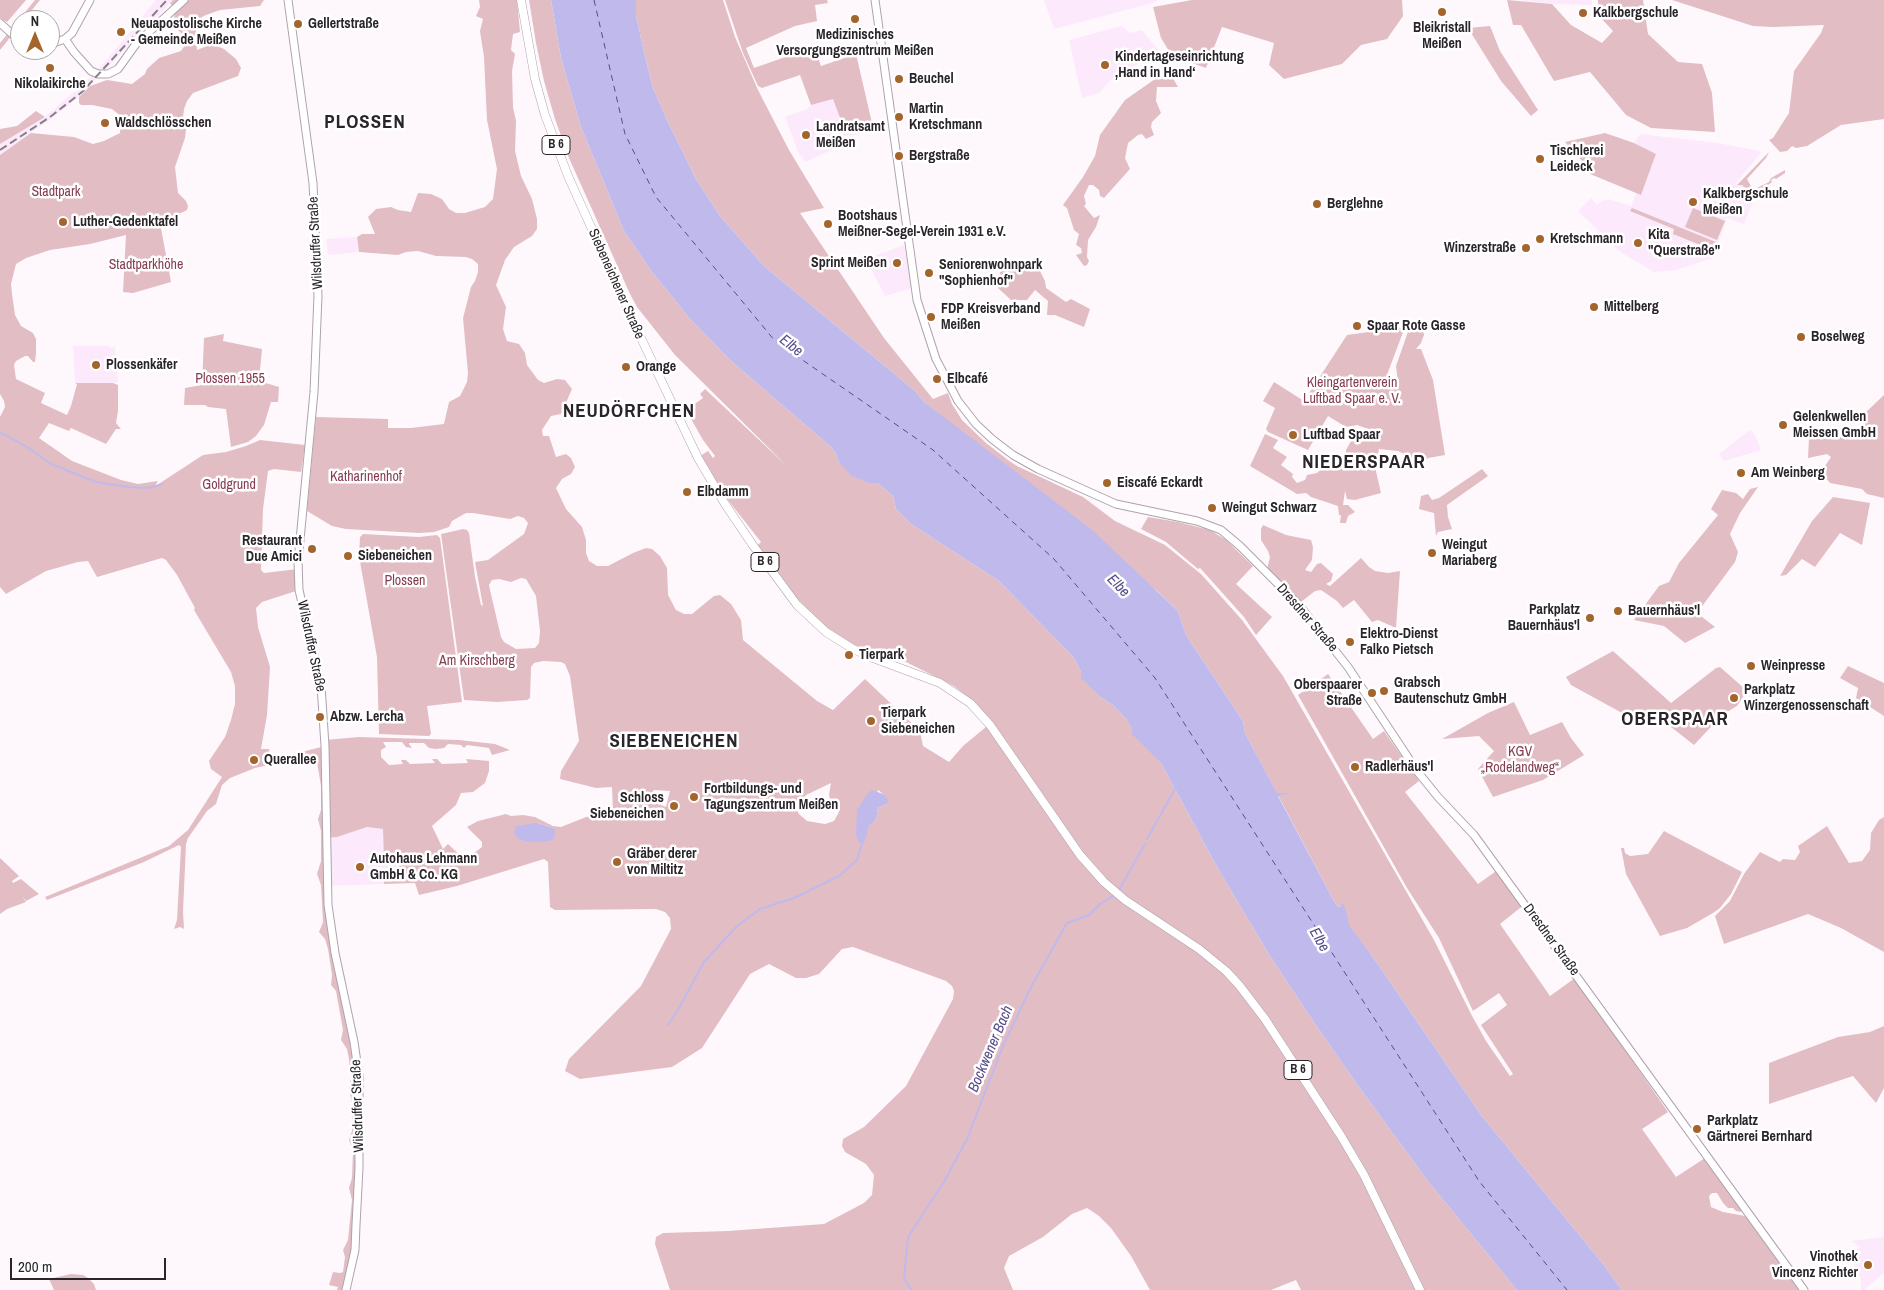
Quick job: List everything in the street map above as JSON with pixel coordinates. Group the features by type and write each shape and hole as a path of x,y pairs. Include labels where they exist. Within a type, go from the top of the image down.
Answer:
{"main road":[{"path":"60,41 65,39 73,30 90,0"},
{"path":"65,39 91,71 98,74 108,74 118,69 136,44 184,0"},
{"name":"Wilsdruffer Straße","path":"288,0 313,183 318,296 317,353 300,535 299,577 301,602 321,685 326,746 328,905 334,952 354,1042 359,1076 359,1168 355,1250 346,1290"},
{"name":"Siebeneichener Straße","path":"521,0 535,79 545,114 568,176 654,367 705,471 725,504 784,588 805,614 852,649 940,683 970,703 990,725 1090,868 1117,894 1199,949 1226,971 1239,985 1265,1019 1341,1136 1364,1175 1420,1290"},
{"name":"Dresdner Straße","path":"875,0 917,300 936,359 958,401 976,424 997,443 1012,455 1038,469 1116,504 1197,521 1221,530 1240,546 1299,605 1348,667 1417,770 1438,797 1474,834 1804,1290"},
{"path":"0,23 10,33"}],"shaded area":[{"path":"156,0 173,0 79,97 0,155 0,144 45,117 84,83 106,61"},
{"path":"1044,0 1159,0 1054,29"},
{"path":"1519,0 1592,0 1592,5 1552,4"},
{"name":"Kindertageseinrichtung ‚Hand in Hand‘","path":"1122,26 1130,33 1142,30 1160,52 1113,78 1099,93 1082,98 1069,40"},
{"path":"833,99 843,126 872,123 874,132 845,136 846,142 841,146 805,162 798,152 785,117 807,109 811,105"},
{"name":"Kalkbergschule Meißen","path":"1640,134 1718,143 1761,153 1735,184 1742,185 1755,197 1744,224 1727,218 1713,258 1676,270 1654,272 1622,253 1597,233 1599,231 1578,211 1591,198 1597,205 1608,199 1631,206 1636,193 1641,195 1656,155 1634,143"},
{"path":"357,237 359,252 328,255 326,239"},
{"path":"904,245 912,288 885,296 866,259"},
{"name":"Plossenkäfer","path":"73,346 115,347 118,381 116,383 75,383"},
{"path":"1750,430 1755,435 1761,450 1724,461 1719,454"},
{"path":"368,827 383,829 384,863 399,863 400,876 384,876 384,884 327,886 326,838 337,837"},
{"path":"1884,1237 1884,1273 1864,1290 1861,1290 1861,1279 1849,1253 1860,1247 1852,1241"}],"green space":[{"path":"0,0 26,0 17,10 10,10 10,19 7,22 0,18"},
{"path":"35,0 40,0 32,10 27,10"},
{"path":"173,0 264,0 260,6 220,10 206,15 202,17 196,31 197,50 212,44 224,49 236,59 241,68 238,76 193,93 184,109 185,138 175,167 178,193 188,206 187,210 160,223 171,282 133,293 123,292 126,235 90,244 50,250 26,258 16,264 11,284 15,315 21,326 33,333 36,339 35,362 28,356 25,356 16,361 14,365 16,379 45,393 41,403 67,415 77,384 75,383 113,383 118,385 116,423 121,429 116,429 106,444 71,428 69,431 49,423 39,438 72,461 121,480 138,484 158,481 154,487 203,455 226,452 260,440 305,445 301,472 274,469 268,471 263,509 261,570 264,573 298,569 299,590 262,602 256,608 258,627 270,667 267,715 261,749 269,749 271,760 325,746 325,740 359,737 459,740 495,744 510,750 492,755 489,748 467,745 464,748 461,745 448,744 444,748 436,749 429,748 424,743 409,743 412,748 406,747 402,742 383,742 386,747 381,750 381,757 389,765 403,764 401,760 406,760 410,764 435,763 432,759 437,759 442,764 468,763 466,759 489,761 489,771 485,783 473,792 461,793 456,805 432,826 443,849 448,844 465,860 482,847 482,842 467,827 478,821 506,814 511,816 523,815 535,817 553,826 561,827 586,817 613,812 612,787 596,788 560,779 561,771 579,741 570,676 565,664 543,661 534,663 531,667 530,698 527,700 497,702 464,700 441,534 463,529 469,533 475,577 481,605 483,606 475,562 488,560 524,534 528,523 524,518 518,516 510,519 466,513 452,521 449,527 434,532 419,533 346,529 332,526 307,511 316,417 388,419 388,428 411,428 444,424 449,402 460,396 467,382 468,373 463,318 471,287 478,272 478,264 466,257 436,256 418,251 398,255 359,252 357,237 362,234 375,234 368,217 376,209 391,207 411,212 418,193 431,194 442,199 449,209 456,213 465,213 485,207 493,199 497,169 487,120 484,57 480,31 483,19 476,16 480,7 479,0 517,0 520,32 513,34 511,50 515,54 512,71 513,107 516,121 515,151 521,176 532,199 537,219 537,229 532,236 514,247 505,260 496,285 506,307 503,329 507,341 519,344 525,353 527,365 538,380 544,383 557,379 565,380 572,389 561,414 551,416 542,430 543,436 549,436 556,457 566,454 571,458 575,467 571,474 562,479 556,488 566,509 582,527 589,561 597,566 608,566 633,553 646,548 652,549 660,556 667,568 668,595 676,610 684,614 692,614 714,596 720,595 731,604 741,620 743,640 817,701 833,710 865,679 920,731 923,746 949,762 963,746 987,726 983,712 972,700 954,686 906,662 875,651 868,652 866,648 861,649 832,632 821,623 792,593 757,546 761,542 720,490 700,456 708,451 713,458 715,456 703,440 686,410 703,398 700,394 705,389 789,468 675,355 637,307 630,294 569,158 544,81 529,0 551,0 561,58 581,127 624,231 652,272 690,319 731,361 831,447 839,463 869,483 878,483 893,496 896,509 911,524 999,581 1074,658 1081,672 1102,698 1113,705 1127,720 1161,763 1217,867 1270,956 1313,1021 1427,1180 1517,1290 1301,1290 1296,1280 1271,1290 1150,1290 1131,1256 1111,1228 1099,1216 1087,1208 1072,1214 1043,1237 1009,1256 1004,1268 1013,1290 670,1290 655,1244 656,1237 663,1233 728,1231 824,1224 864,1203 872,1195 874,1175 866,1164 845,1152 842,1146 843,1139 864,1127 906,1086 953,999 954,991 952,986 946,981 853,947 842,949 819,974 806,978 796,978 769,964 750,974 702,1048 672,1067 580,1079 565,1071 569,1059 641,986 671,929 670,918 665,912 656,909 555,910 550,907 548,862 544,859 457,886 419,895 415,883 384,884 384,876 399,875 399,863 384,863 383,829 367,827 337,837 326,838 327,886 357,1058 356,1225 346,1290 337,1290 338,1287 329,1285 333,1272 343,1272 345,1257 343,1250 348,1240 352,1200 349,1188 352,1178 353,1151 349,1140 352,1131 352,1102 349,1090 351,1078 349,1059 347,1049 341,1040 343,1030 336,991 331,985 332,975 328,949 325,939 319,932 323,922 321,885 317,874 321,861 321,831 318,819 321,810 321,786 316,756 312,755 255,768 230,778 222,785 216,804 207,811 188,838 186,844 184,929 180,927 174,929 177,920 181,847 179,845 144,862 47,900 45,897 169,846 188,830 222,777 211,769 209,761 225,737 231,720 235,704 235,686 231,672 194,610 195,608 177,575 166,560 162,558 97,577 88,561 78,562 46,571 6,594 0,587 0,417 5,407 0,394 0,155 31,133 74,137 93,144 120,133 121,116 112,109 81,105 79,97 90,86 107,80 132,84 145,74 147,69 159,58 181,51 186,41 177,29 174,19 175,9 170,3","holes":["521,578 526,579 536,596 540,631 539,643 535,648 516,649 504,642 501,637 489,585 492,580 499,579 511,582","831,783 829,795 832,806 839,812 834,821 825,824 807,821 799,814 795,808 806,795","654,790 670,791 666,807 651,801","878,790 887,800 887,804 877,808 878,814 875,821 869,824 862,844","537,823 554,828 541,842 520,840"]},
{"path":"636,0 723,0 735,37 758,90 789,150 824,208 800,213 884,338 933,399 948,393 952,404 962,420 986,443 1008,460 1083,497 1115,521 1165,545 1201,574 1242,620 1283,676 1434,940 1486,1041 1510,1076 1513,1074 1481,1025 1507,1005 1499,993 1473,1011 1439,938 1407,888 1298,695 1328,674 1373,739 1384,731 1419,781 1405,792 1478,884 1499,869 1525,904 1500,924 1550,996 1575,978 1668,1112 1642,1129 1676,1177 1705,1158 1743,1210 1741,1212 1728,1208 1717,1193 1712,1193 1709,1196 1711,1207 1723,1212 1745,1216 1800,1290 1622,1290 1603,1264 1481,1115 1375,960 1348,925 1341,906 1338,907 1334,901 1245,733 1243,721 1186,635 1178,611 1156,590 924,402 915,391 764,266 720,216 696,179 653,88 636,15"},
{"path":"725,0 827,0 828,3 815,5 817,21 795,26 746,48 754,68 814,47 821,66 856,54 872,123 843,126 833,99 811,105 800,75 762,88 758,86 743,53"},
{"path":"1192,0 1402,0 1403,16 1387,39 1361,45 1342,64 1284,79 1269,65 1274,43 1222,27 1206,68 1172,56 1161,38 1153,7"},
{"path":"1507,0 1552,4 1571,25 1602,43 1613,31 1599,16 1598,0 1643,0 1648,34 1678,62 1702,64 1712,93 1715,132 1651,128 1626,115 1590,72 1554,81 1521,25 1513,25"},
{"path":"1672,0 1884,0 1884,119 1841,125 1807,146 1796,148 1792,146 1787,151 1780,152 1769,140 1773,138 1789,113 1794,71 1821,33 1824,25 1753,26"},
{"path":"1490,26 1500,51 1538,110 1531,116 1501,81 1468,28"},
{"path":"10,31 10,38 0,50 0,43"},
{"path":"1168,70 1178,87 1157,87 1156,101 1161,113 1152,122 1151,127 1154,135 1146,139 1142,134 1138,135 1128,143 1125,158 1130,169 1104,198 1100,196 1099,190 1093,185 1089,185 1084,196 1086,204 1084,206 1094,218 1100,215 1096,227 1088,240 1087,257 1089,261 1084,266 1076,255 1082,253 1081,248 1076,245 1079,234 1074,230 1067,208 1063,205 1095,156 1100,135 1125,100"},
{"path":"36,111 45,117 0,144 0,129 17,126"},
{"path":"1605,133 1634,143 1656,154 1641,195 1590,174 1591,171 1565,142"},
{"path":"1769,152 1747,179 1753,190 1769,182 1771,178 1785,170 1785,173 1771,180 1772,182 1758,193 1753,191 1750,193 1742,185 1737,185"},
{"path":"1632,208 1716,242 1713,250 1673,234 1674,229 1630,211"},
{"path":"1693,208 1725,221 1717,240 1685,227"},
{"path":"1031,260 1039,269 1046,288 1066,302 1071,299 1090,309 1084,327 1055,315 1047,315 1048,301 1035,290 1027,300 1011,300 998,288 1000,272"},
{"name":"Kleingartenverein Luftbad Spaar e. V.","path":"1422,325 1424,335 1416,349 1421,349 1433,380 1445,455 1428,458 1418,467 1406,455 1398,451 1379,449 1375,467 1381,493 1355,500 1347,499 1345,491 1343,505 1348,505 1355,512 1348,516 1346,523 1340,523 1341,515 1339,515 1338,506 1311,497 1306,493 1297,494 1250,466 1265,434 1278,440 1273,448 1287,457 1281,465 1293,474 1292,477 1297,483 1305,480 1307,475 1317,473 1339,455 1342,455 1343,459 1337,465 1344,471 1347,465 1346,450 1351,441 1363,442 1365,435 1377,432 1357,425 1346,427 1328,416 1308,450 1268,432 1266,429 1275,408 1263,401 1274,382 1304,401 1347,335 1405,327 1385,380 1398,383 1396,366 1410,326"},
{"name":"Plossen 1955","path":"224,334 223,341 262,349 259,381 279,387 278,402 271,402 264,425 256,436 248,442 231,447 226,409 205,405 184,405 185,388 202,385 204,338"},
{"path":"1884,395 1884,498 1867,494 1862,489 1830,483 1821,472 1831,457 1827,454 1808,458 1809,438 1827,435 1844,438 1857,436 1865,426 1865,413"},
{"path":"1482,469 1488,476 1447,505 1452,529 1438,532 1436,536 1434,513 1419,509 1421,496 1428,494 1432,500 1439,498"},
{"path":"1758,487 1740,513 1730,534 1738,552 1735,562 1697,613 1715,627 1685,643 1664,626 1634,620 1659,586 1669,582 1679,563 1718,515 1711,509 1722,490 1736,493 1743,499 1750,489"},
{"path":"1833,497 1870,503 1862,545 1840,533 1815,567 1802,559 1786,575 1780,576 1812,521"},
{"path":"1148,517 1210,530 1226,540 1253,566 1236,584 1272,617 1256,635 1244,617 1200,568 1198,569 1166,542 1141,529"},
{"path":"1263,525 1286,535 1311,540 1313,547 1312,560 1305,570 1311,572 1317,564 1321,563 1333,574 1331,581 1326,584 1330,586 1361,558 1375,571 1388,573 1400,571 1396,628 1378,620 1372,622 1354,600 1343,608 1337,601 1321,590 1315,591 1301,602 1267,569 1270,557 1261,540"},
{"name":"Plossen","path":"363,534 419,537 437,535 440,538 462,702 427,706 431,734 429,736 379,734 377,657 359,556 360,537"},
{"path":"1613,651 1671,703 1716,668 1720,667 1746,692 1737,706 1722,715 1694,745 1657,716 1644,725 1571,685 1566,677"},
{"path":"1848,666 1884,683 1884,716 1856,698 1858,688 1840,678"},
{"name":"KGV „Rodelandweg“","path":"1514,702 1530,735 1562,722 1584,755 1543,780 1493,797 1478,769 1494,751 1479,736 1442,739 1488,713"},
{"path":"1884,817 1884,952 1841,928 1808,914 1724,944 1715,916 1730,901 1744,874 1760,852 1780,862 1783,859 1795,860 1800,852 1798,846 1827,826 1849,863 1862,861 1870,850 1871,833 1879,820"},
{"path":"1664,831 1742,872 1731,894 1720,908 1687,928 1660,936 1626,874 1621,848 1624,848 1625,853 1630,856 1648,854"},
{"path":"0,858 19,876 12,881 13,883 21,879 39,894 26,901 22,896 26,902 7,909 0,914"},
{"path":"1884,1026 1884,1088 1876,1103 1853,1076 1769,1104 1769,1063 1838,1037 1870,1032"},
{"path":"71,1274 83,1275 88,1278 94,1284 96,1290 54,1290 49,1279"}],"water":[{"name":"Elbe","path":"551,0 636,0 636,15 653,88 667,120 696,179 720,216 764,266 915,391 924,402 1091,529 1178,611 1186,635 1243,721 1245,733 1277,793 1291,793 1278,796 1338,907 1341,906 1342,902 1349,925 1481,1115 1603,1264 1622,1290 1517,1290 1427,1180 1313,1021 1270,956 1217,867 1161,763 1132,734 1132,728 1127,720 1113,705 1102,698 1081,678 1081,672 1074,658 999,581 911,524 896,509 893,496 878,483 869,483 852,476 839,463 831,447 731,361 690,319 652,272 624,231 581,127 561,58"},
{"path":"872,790 883,794 888,800 887,804 877,808 878,814 875,821 869,825 865,841 862,844 858,841 856,834 857,810"},
{"path":"537,823 554,828 555,835 553,840 528,842 520,840 514,834 516,826"}],"waterway":[{"path":"0,432 27,447 51,464 96,482 148,488 163,484"},
{"path":"1147,839 1176,787"},
{"path":"668,1025 704,962 736,927 760,909 794,898 839,876 857,860 862,844"},
{"name":"Bockwener Bach","path":"1119,890 1145,844"},
{"name":"Bockwener Bach","path":"912,1290 904,1279 908,1237 945,1180 967,1139 1003,1046 1031,987 1067,923 1089,915 1100,904 1116,894"}],"ferry route":[{"path":"594,0 625,134 656,197 775,341 933,450 1054,559 1155,678 1479,1181 1567,1290"}],"railway":[{"path":"0,150 50,117 82,92 167,0"}],"place":[{"name":"Bleikristall Meißen","path":"1442,12"},
{"name":"Kalkbergschule","path":"1583,13"},
{"name":"Medizinisches Versorgungszentrum Meißen","path":"855,19"},
{"name":"Gellertstraße","path":"298,24"},
{"name":"Neuapostolische Kirche - Gemeinde Meißen","path":"121,32"},
{"name":"Kindertageseinrichtung ‚Hand in Hand‘","path":"1105,65"},
{"name":"Nikolaikirche","path":"50,68"},
{"name":"Beuchel","path":"899,79"},
{"name":"Martin Kretschmann","path":"899,117"},
{"name":"Waldschlösschen","path":"105,123"},
{"name":"Landratsamt Meißen","path":"806,135"},
{"name":"Bergstraße","path":"899,156"},
{"name":"Tischlerei Leideck","path":"1540,159"},
{"name":"Kalkbergschule Meißen","path":"1693,202"},
{"name":"Berglehne","path":"1317,204"},
{"name":"Luther-Gedenktafel","path":"63,222"},
{"name":"Bootshaus Meißner-Segel-Verein 1931 e.V.","path":"828,224"},
{"name":"Kretschmann","path":"1540,239"},
{"name":"Kita \"Querstraße\"","path":"1638,243"},
{"name":"Winzerstraße","path":"1526,248"},
{"name":"Sprint Meißen","path":"897,263"},
{"name":"Seniorenwohnpark \"Sophienhof\"","path":"929,273"},
{"name":"Mittelberg","path":"1594,307"},
{"name":"FDP Kreisverband Meißen","path":"931,317"},
{"name":"Spaar Rote Gasse","path":"1357,326"},
{"name":"Boselweg","path":"1801,337"},
{"name":"Plossenkäfer","path":"96,365"},
{"name":"Orange","path":"626,367"},
{"name":"Elbcafé","path":"937,379"},
{"name":"Gelenkwellen Meissen GmbH","path":"1783,425"},
{"name":"Luftbad Spaar","path":"1293,435"},
{"name":"Am Weinberg","path":"1741,473"},
{"name":"Eiscafé Eckardt","path":"1107,483"},
{"name":"Elbdamm","path":"687,492"},
{"name":"Weingut Schwarz","path":"1212,508"},
{"name":"Restaurant Due Amici","path":"312,549"},
{"name":"Weingut Mariaberg","path":"1432,553"},
{"name":"Siebeneichen","path":"348,556"},
{"name":"Bauernhäus'l","path":"1618,611"},
{"name":"Parkplatz Bauernhäus'l","path":"1590,618"},
{"name":"Elektro-Dienst Falko Pietsch","path":"1350,642"},
{"name":"Tierpark","path":"849,655"},
{"name":"Weinpresse","path":"1751,666"},
{"name":"Grabsch Bautenschutz GmbH","path":"1384,691"},
{"name":"Oberspaarer Straße","path":"1372,693"},
{"name":"Parkplatz Winzergenossenschaft","path":"1734,698"},
{"name":"Abzw. Lercha","path":"320,717"},
{"name":"Tierpark Siebeneichen","path":"871,721"},
{"name":"Querallee","path":"254,760"},
{"name":"Radlerhäus'l","path":"1355,767"},
{"name":"Fortbildungs- und Tagungszentrum Meißen","path":"694,797"},
{"name":"Schloss Siebeneichen","path":"674,806"},
{"name":"Gräber derer von Miltitz","path":"617,862"},
{"name":"Autohaus Lehmann GmbH & Co. KG","path":"360,867"},
{"name":"Parkplatz Gärtnerei Bernhard","path":"1697,1129"},
{"name":"Vinothek Vincenz Richter","path":"1868,1265"}],"district":[{"name":"PLOSSEN","path":"365,123"},
{"name":"NEUDÖRFCHEN","path":"629,412"},
{"name":"NIEDERSPAAR","path":"1364,463"},
{"name":"OBERSPAAR","path":"1675,720"},
{"name":"SIEBENEICHEN","path":"674,742"}],"park label":[{"name":"Stadtpark","path":"56,192"},
{"name":"Stadtparkhöhe","path":"146,265"},
{"name":"Katharinenhof","path":"366,477"},
{"name":"Goldgrund","path":"229,485"},
{"name":"Am Kirschberg","path":"477,661"}]}
